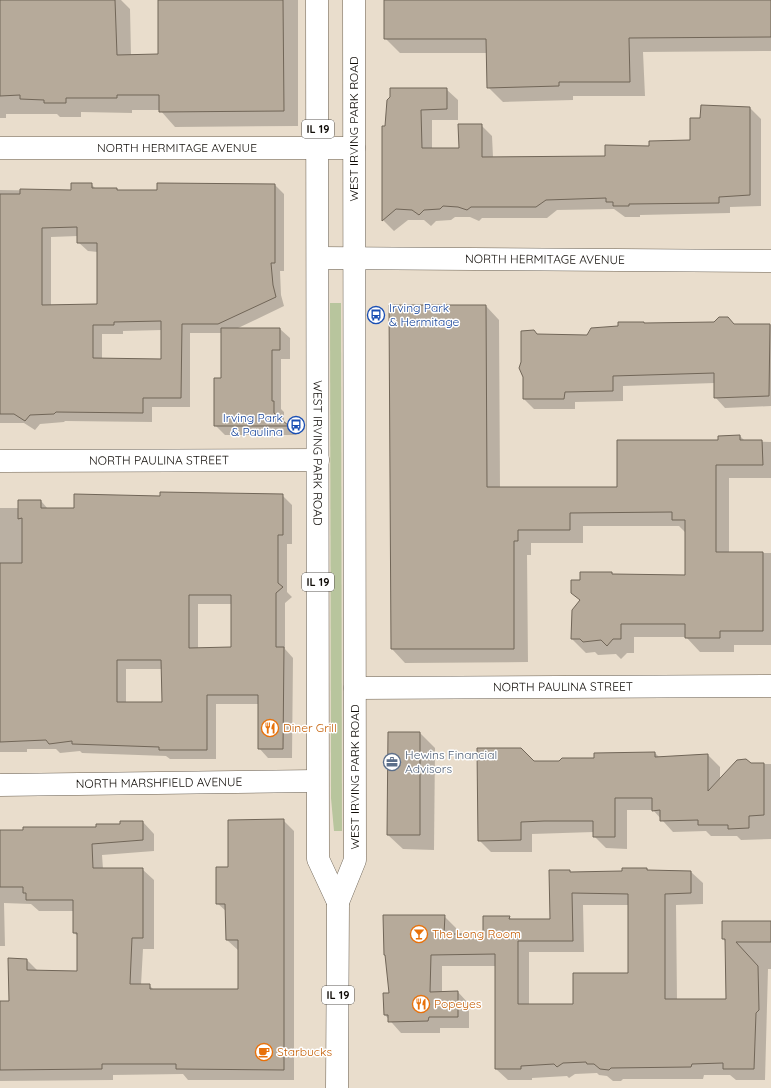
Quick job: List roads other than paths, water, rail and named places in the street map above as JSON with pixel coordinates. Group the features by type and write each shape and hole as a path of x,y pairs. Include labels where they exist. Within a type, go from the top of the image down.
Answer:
{"main road":[{"name":"WEST IRVING PARK ROAD","path":"318,0 318,859 338,902"},
{"name":"WEST IRVING PARK ROAD","path":"337,1088 338,902 355,860 354,0"},
{"name":"NORTH HERMITAGE AVENUE","path":"0,148 354,148"},
{"name":"NORTH HERMITAGE AVENUE","path":"319,258 771,260"},
{"name":"NORTH PAULINA STREET","path":"0,461 318,460"},
{"name":"NORTH PAULINA STREET","path":"355,688 771,686"},
{"name":"NORTH MARSHFIELD AVENUE","path":"0,785 317,781"}],"place":[{"name":"Irving Park & Hermitage","path":"376,315"},
{"name":"Irving Park & Paulina","path":"296,425"},
{"name":"Diner Grill","path":"270,728"},
{"name":"Hewins Financial Advisors","path":"392,762"},
{"name":"The Long Room","path":"419,934"},
{"name":"Popeyes","path":"421,1004"},
{"name":"Starbucks","path":"264,1052"}]}
